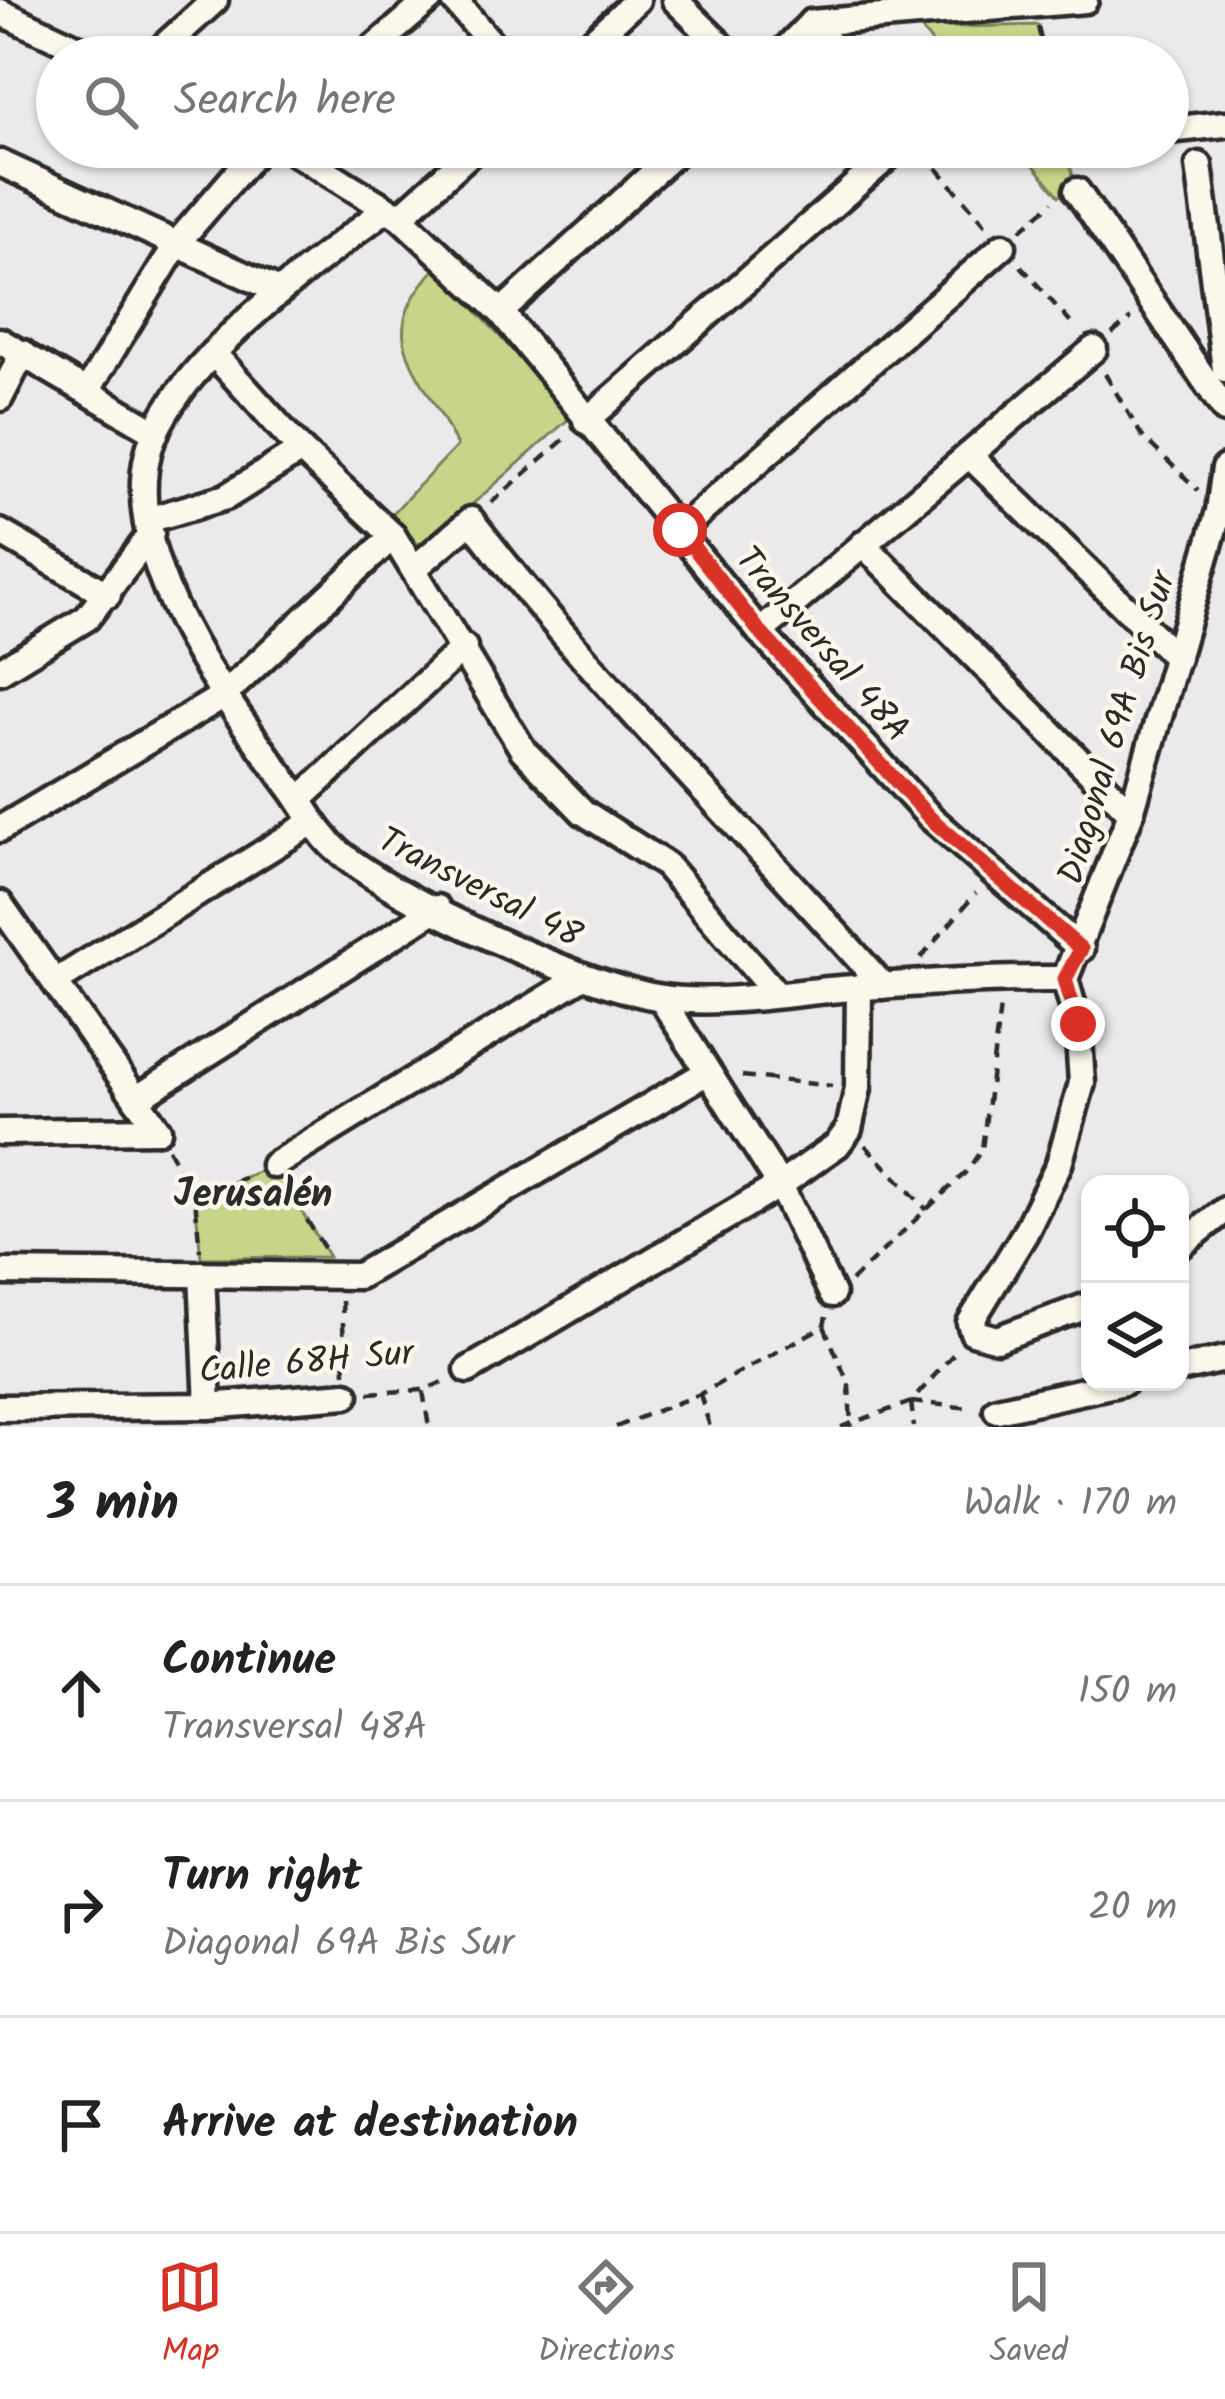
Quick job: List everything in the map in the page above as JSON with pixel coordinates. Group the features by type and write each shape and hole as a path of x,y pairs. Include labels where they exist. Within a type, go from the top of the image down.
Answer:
{"street":[{"path":"6,15 31,0"},
{"path":"175,36 215,0"},
{"path":"387,36 429,0"},
{"path":"454,0 485,36"},
{"path":"598,36 637,0"},
{"path":"675,0 712,36"},
{"path":"810,11 1085,0"},
{"path":"793,36 810,11"},
{"path":"810,11 827,36"},
{"path":"6,15 52,36"},
{"path":"1189,128 1225,124"},
{"path":"0,164 279,291"},
{"path":"1199,165 1225,369"},
{"path":"87,391 178,242 242,168"},
{"name":"Transversal 48A","path":"320,168 393,213 501,312 760,632 930,818 1081,949"},
{"path":"0,340 155,432 213,353 279,291 450,168"},
{"path":"501,312 659,168"},
{"path":"586,421 875,168"},
{"path":"1078,191 1225,410"},
{"path":"680,530 1003,246"},
{"path":"760,632 1094,349"},
{"path":"0,398 23,353"},
{"path":"213,353 301,450 393,536 524,750 583,812 666,866 777,995"},
{"name":"Transversal 48","path":"155,432 145,474 150,527 168,590 223,696 339,852 437,908 580,978 661,998 777,995 1003,978 1065,979"},
{"path":"0,670 72,630 108,595 150,527 226,497 301,450"},
{"path":"968,455 1177,658"},
{"name":"Diagonal 69A Bis Sur","path":"1065,979 1081,949 1131,813 1219,511 1225,468"},
{"path":"416,568 471,520 532,600 646,730 741,824 880,986 849,1129"},
{"path":"0,532 108,595"},
{"path":"0,830 223,696 393,536"},
{"path":"863,544 1131,813"},
{"path":"55,982 305,811 464,647"},
{"path":"0,904 158,1130"},
{"path":"136,1099 437,908"},
{"path":"274,1165 580,978"},
{"path":"1065,979 1078,1024 1082,1083 1059,1164 1025,1234 971,1312 973,1332 997,1339 1081,1308"},
{"path":"661,998 780,1186 832,1294"},
{"path":"0,1272 359,1276 706,1072"},
{"name":"Calle 68H Sur","path":"468,1370 780,1186 837,1145 849,1129"},
{"path":"0,1132 158,1130"},
{"path":"1189,1239 1225,1210"},
{"path":"202,1274 208,1406"},
{"path":"1189,1368 1225,1359"},
{"path":"997,1410 1083,1391"},
{"name":"Calle 68H Sur","path":"0,1408 208,1406 346,1394"}],"path":[{"path":"937,168 1094,349 1142,436 1219,511"},
{"path":"1003,246 1059,196 1078,191"},
{"path":"1094,349 1154,299"},
{"path":"471,520 586,421"},
{"path":"880,986 992,873"},
{"path":"850,1425 849,1385 824,1325 832,1294 872,1266 975,1161 987,1136 1003,978"},
{"path":"706,1072 858,1088"},
{"path":"849,1129 927,1210"},
{"path":"158,1130 195,1198 202,1274"},
{"path":"195,1198 274,1165 341,1275 346,1394"},
{"path":"616,1427 700,1394 824,1325"},
{"path":"910,1402 973,1332"},
{"name":"Calle 68H Sur","path":"346,1394 423,1390 468,1370"},
{"path":"423,1390 429,1427"},
{"path":"700,1394 710,1427"},
{"path":"910,1402 914,1427"},
{"path":"841,1427 910,1402 997,1410"}],"green space":[{"path":"1038,25 1040,36 927,36 920,28"},
{"path":"1036,168 1071,168 1077,191 1059,196"},
{"path":"437,267 572,416 422,549 392,514 457,446 408,356 404,336 406,315 416,293"},
{"path":"274,1165 329,1257 201,1258 195,1198"}],"district":[{"name":"Jerusalén","path":"253,1192"}],"route":[{"path":"680,530 760,632 930,818 1081,949 1065,979 1078,1024"}]}
